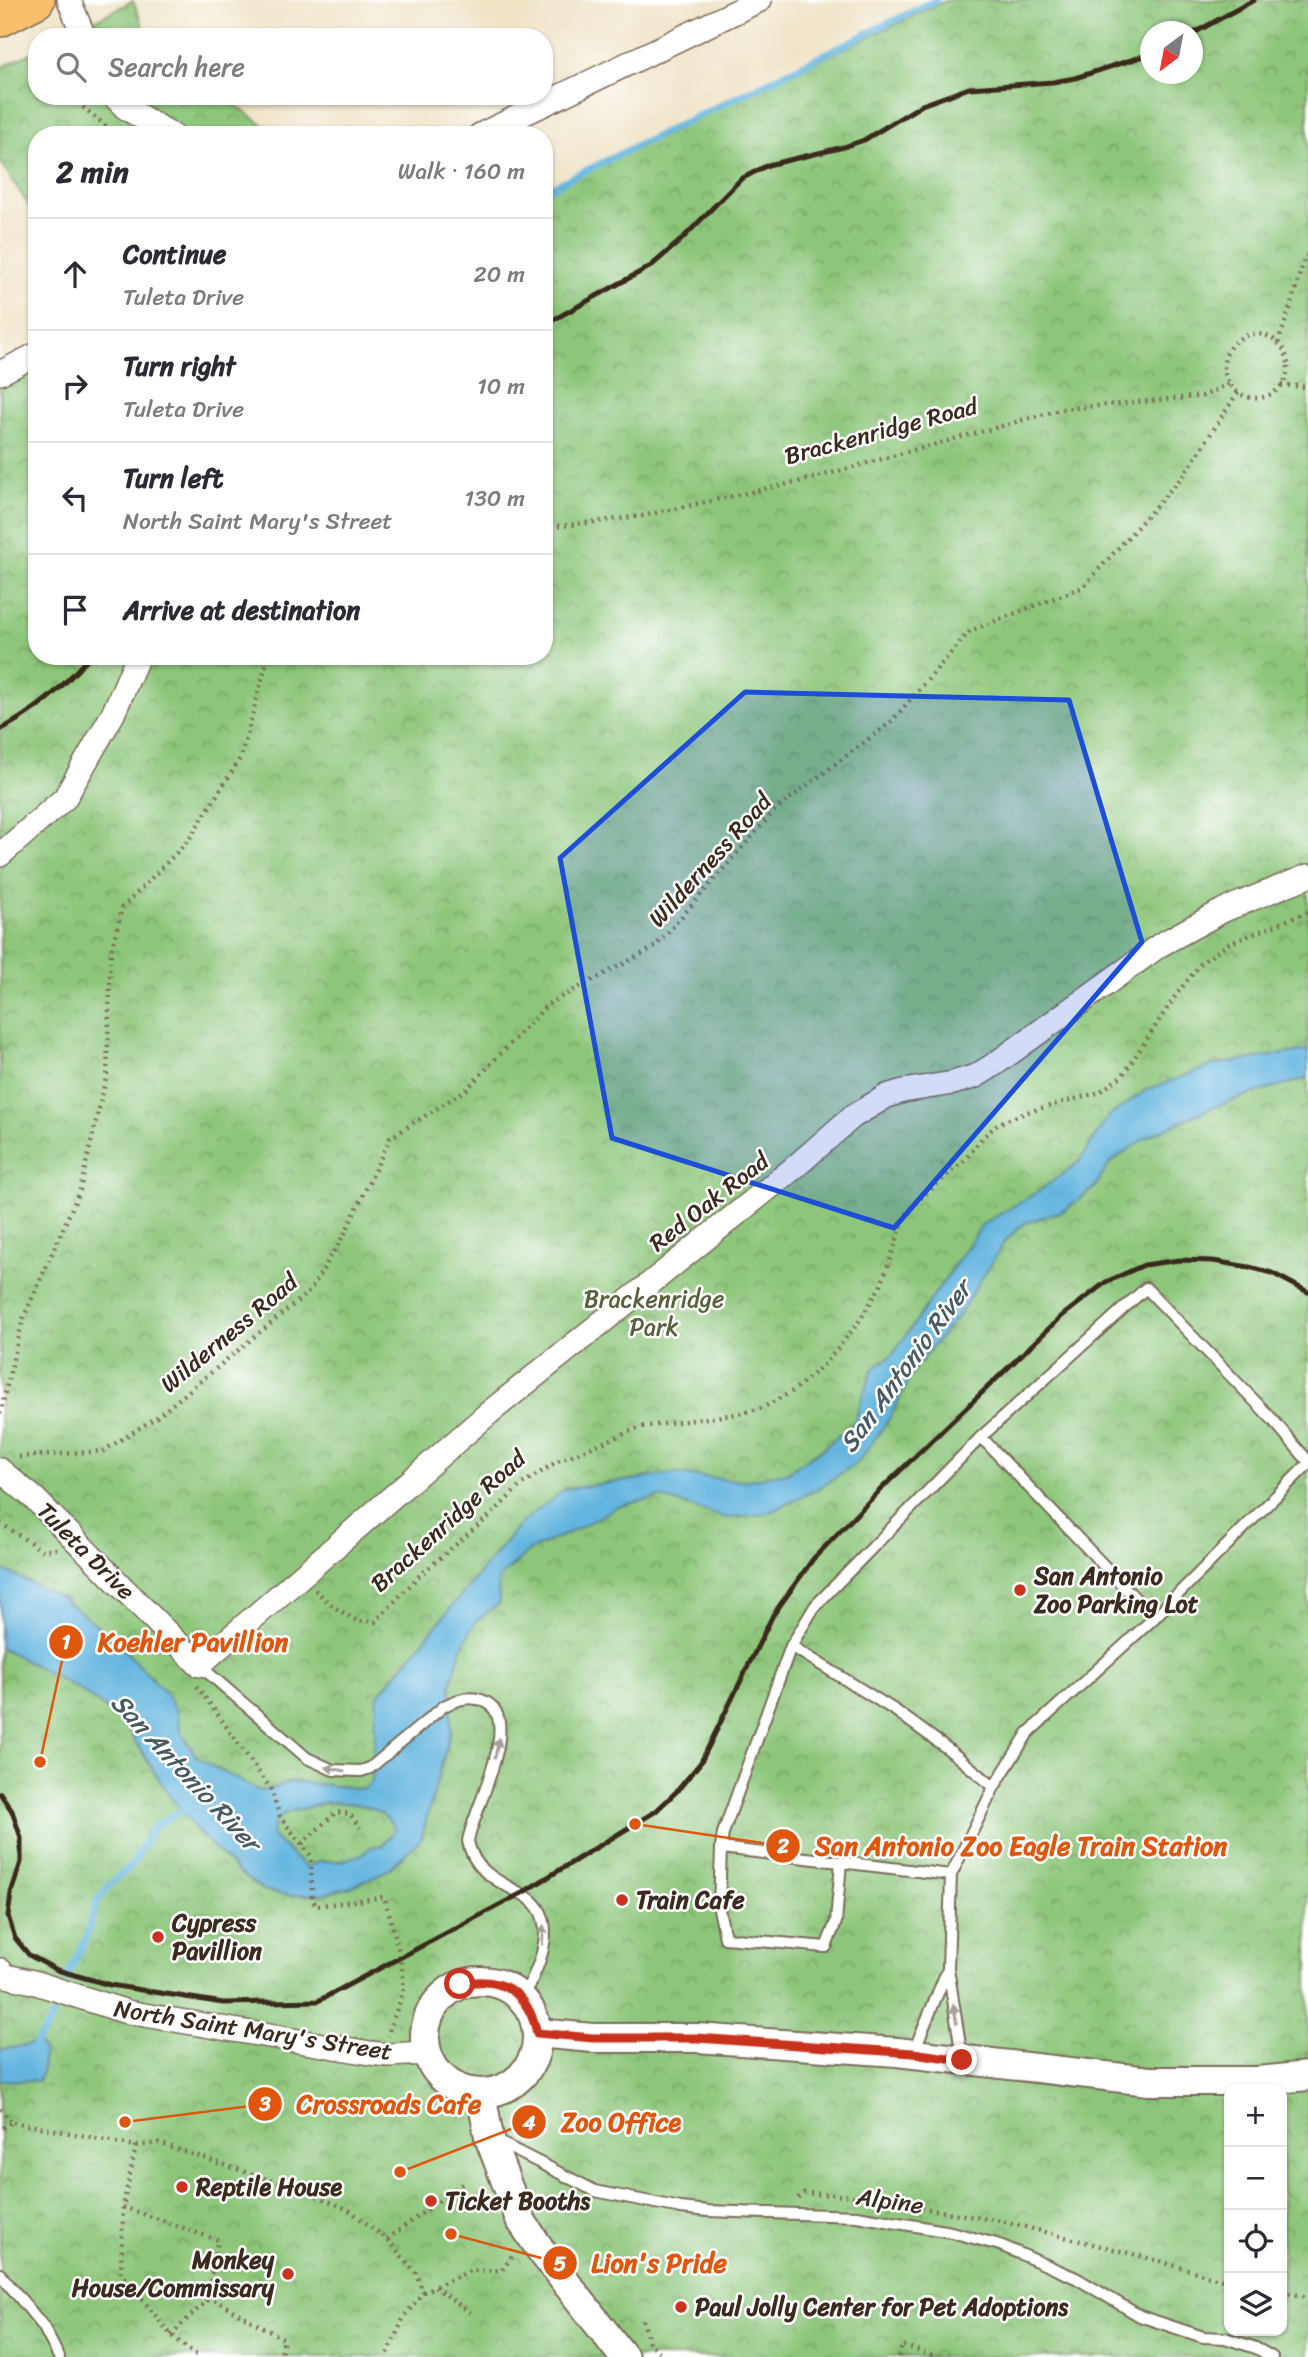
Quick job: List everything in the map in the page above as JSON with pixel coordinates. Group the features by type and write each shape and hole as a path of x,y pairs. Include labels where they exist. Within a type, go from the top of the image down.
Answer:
{"main road":[{"path":"0,19 37,0"}],"street":[{"path":"69,0 80,28"},
{"path":"553,98 725,12 760,0"},
{"path":"123,105 157,126"},
{"path":"498,126 540,105"},
{"path":"0,373 28,359"},
{"path":"0,855 65,798 113,715 134,665"},
{"name":"Red Oak Road","path":"204,1670 508,1396 779,1180 852,1117 887,1096 976,1076 1160,945 1224,910 1308,876"},
{"name":"Tuleta Drive","path":"5,1464 35,1499 204,1670"},
{"name":"North Saint Mary's Street","path":"0,1970 6,1976 127,2012 388,2055 428,2053"},
{"path":"475,1981 490,1981 504,1985 522,1998 534,2017 537,2033 536,2051 528,2068 515,2082 499,2090 481,2093 455,2086 435,2068 428,2053 425,2029 437,2002 454,1988 475,1981"},
{"path":"537,2033 593,2038 697,2038 913,2053 1149,2081 1258,2081 1308,2076"},
{"path":"481,2093 489,2137 520,2219 542,2252 624,2357"}],"lane":[{"path":"841,1862 836,1922 827,1947 725,1938 719,1909 723,1833 791,1646 815,1606 981,1437 1146,1288 1273,1420 1308,1463 1154,1618 1028,1733 994,1787 951,1875 948,1968 962,2060"},
{"path":"981,1437 1154,1618"},
{"path":"791,1646 896,1711 994,1787"},
{"path":"204,1670 306,1758 333,1770 361,1771 370,1768 452,1702 472,1698 490,1704 497,1713 499,1723 498,1748 468,1841 470,1849 486,1873 495,1881 522,1893 539,1909 544,1920 545,1935 540,1962 522,1998"},
{"path":"721,1848 951,1875"},
{"path":"913,2053 948,1968"},
{"name":"Alpine","path":"489,2137 595,2191 694,2210 857,2216 951,2232 1000,2245 1065,2272 1140,2316 1203,2337 1225,2338 1256,2348 1272,2357"},
{"path":"0,2274 43,2326 59,2357"}],"path":[{"path":"80,105 106,126"},
{"path":"1278,343 1308,254"},
{"path":"1252,333 1264,335 1278,343 1288,360 1287,374 1281,385 1265,397 1249,397 1229,384 1224,373 1224,359 1229,347 1238,338 1252,333"},
{"name":"Brackenridge Road","path":"553,527 642,516 806,480 1063,409 1203,396 1229,384"},
{"path":"1281,385 1308,387"},
{"name":"Wilderness Road","path":"5,1464 43,1454 103,1451 157,1417 310,1291 345,1233 390,1138 466,1090 548,1004 656,947 776,809 891,722 970,631 1083,587 1184,475 1238,392"},
{"path":"0,1414 23,1319 80,1190 107,1074 111,952 122,908 188,841 241,757 266,665"},
{"name":"Brackenridge Road","path":"314,1590 356,1621 375,1622 419,1576 522,1485 558,1461 641,1427 737,1415 762,1408 793,1391 826,1363 858,1323 881,1285 905,1216 922,1197 965,1160 983,1137 999,1123 1100,1092 1123,1075 1175,995 1201,963 1228,944 1308,912"},
{"path":"204,1670 195,1684 271,1789 280,1817 311,1856 312,1898 316,1906 384,1897 404,1979 389,2031 388,2055"},
{"path":"302,1844 336,1812 350,1814 360,1828"},
{"path":"0,2109 13,2122 136,2146 159,2143 317,2196 349,2210 387,2239 416,2273 423,2292"},
{"path":"0,2130 13,2122"},
{"path":"136,2146 123,2207 121,2272 171,2335 199,2357"},
{"path":"387,2239 466,2180"},
{"path":"123,2207 218,2240 207,2300 171,2335"},
{"path":"386,2357 404,2317 423,2292 470,2271 502,2270 514,2253"},
{"path":"435,2287 473,2315"},
{"path":"1287,2293 1308,2297"},
{"path":"207,2300 216,2301 284,2339 280,2357"},
{"path":"643,2320 649,2342 664,2357"},
{"path":"899,2357 902,2345 936,2357"}],"highlighted area":[{"path":"745,692 1069,700 1142,942 894,1228 612,1138 560,858"}],"green space":[{"name":"Brackenridge Park","path":"947,0 1308,0 1308,2357 0,2357 0,384 28,370 28,665 553,665 553,186"},
{"path":"133,1 144,28 80,28"},
{"path":"28,54 28,105 235,105 265,126 28,126 28,204 0,161 0,68"}],"water":[{"name":"San Antonio River","path":"1308,1050 1308,1078 1206,1110 1145,1138 1110,1163 1094,1188 1065,1210 1025,1223 1005,1241 959,1315 917,1365 889,1419 858,1462 819,1488 766,1514 726,1518 660,1497 618,1506 529,1551 498,1579 499,1604 475,1622 461,1649 451,1685 451,1731 421,1839 388,1870 351,1887 322,1894 293,1896 263,1890 239,1873 197,1831 169,1795 121,1719 75,1687 0,1647 0,1568 62,1598 110,1635 165,1692 176,1711 181,1732 197,1757 259,1791 290,1781 364,1789 372,1782 377,1697 521,1523 565,1489 674,1474 742,1481 786,1473 825,1447 854,1422 872,1370 893,1354 983,1224 1039,1191 1079,1162 1108,1117 1146,1090 1214,1065","holes":["325,1802 375,1810 383,1815 395,1830 382,1846 373,1846 361,1855 340,1861 319,1861 305,1867 271,1835 281,1816"]},
{"path":"37,2043 43,2049 43,2069 38,2081 0,2080 0,2050"}],"waterway":[{"path":"553,187 936,0"},
{"name":"San Antonio River","path":"66,1979 86,1938 97,1902 109,1885 133,1864 153,1827 190,1806"},
{"path":"33,2048 53,2017"}],"railway":[{"path":"1203,28 1254,0"},
{"path":"553,320 651,266 680,241 741,179 768,165 864,140 922,105 969,88 1053,82 1075,78 1140,57"},
{"path":"0,730 49,698 82,665"},
{"path":"0,1793 12,1811 21,1838 21,1862 11,1893 8,1916 15,1938 29,1955 57,1970 110,1985 223,2003 318,2001 522,1893 656,1811 701,1762 773,1615 813,1559 880,1490 1062,1316 1106,1282 1144,1265 1179,1260 1213,1261 1272,1273 1308,1292"}],"place":[{"name":"San Antonio Zoo Parking Lot","path":"1020,1590"},
{"name":"Koehler Pavillion","path":"40,1762"},
{"name":"San Antonio Zoo Eagle Train Station","path":"635,1824"},
{"name":"Train Cafe","path":"622,1900"},
{"name":"Cypress Pavillion","path":"158,1937"},
{"name":"Crossroads Cafe","path":"125,2122"},
{"name":"Zoo Office","path":"400,2172"},
{"name":"Reptile House","path":"182,2187"},
{"name":"Ticket Booths","path":"431,2201"},
{"name":"Lion's Pride","path":"451,2234"},
{"name":"Monkey House/Commissary","path":"288,2274"},
{"name":"Paul Jolly Center for Pet Adoptions","path":"681,2307"}],"route":[{"path":"460,1984 490,1981 517,1993 534,2017 537,2033 593,2038 697,2038 913,2053 962,2060"}]}
